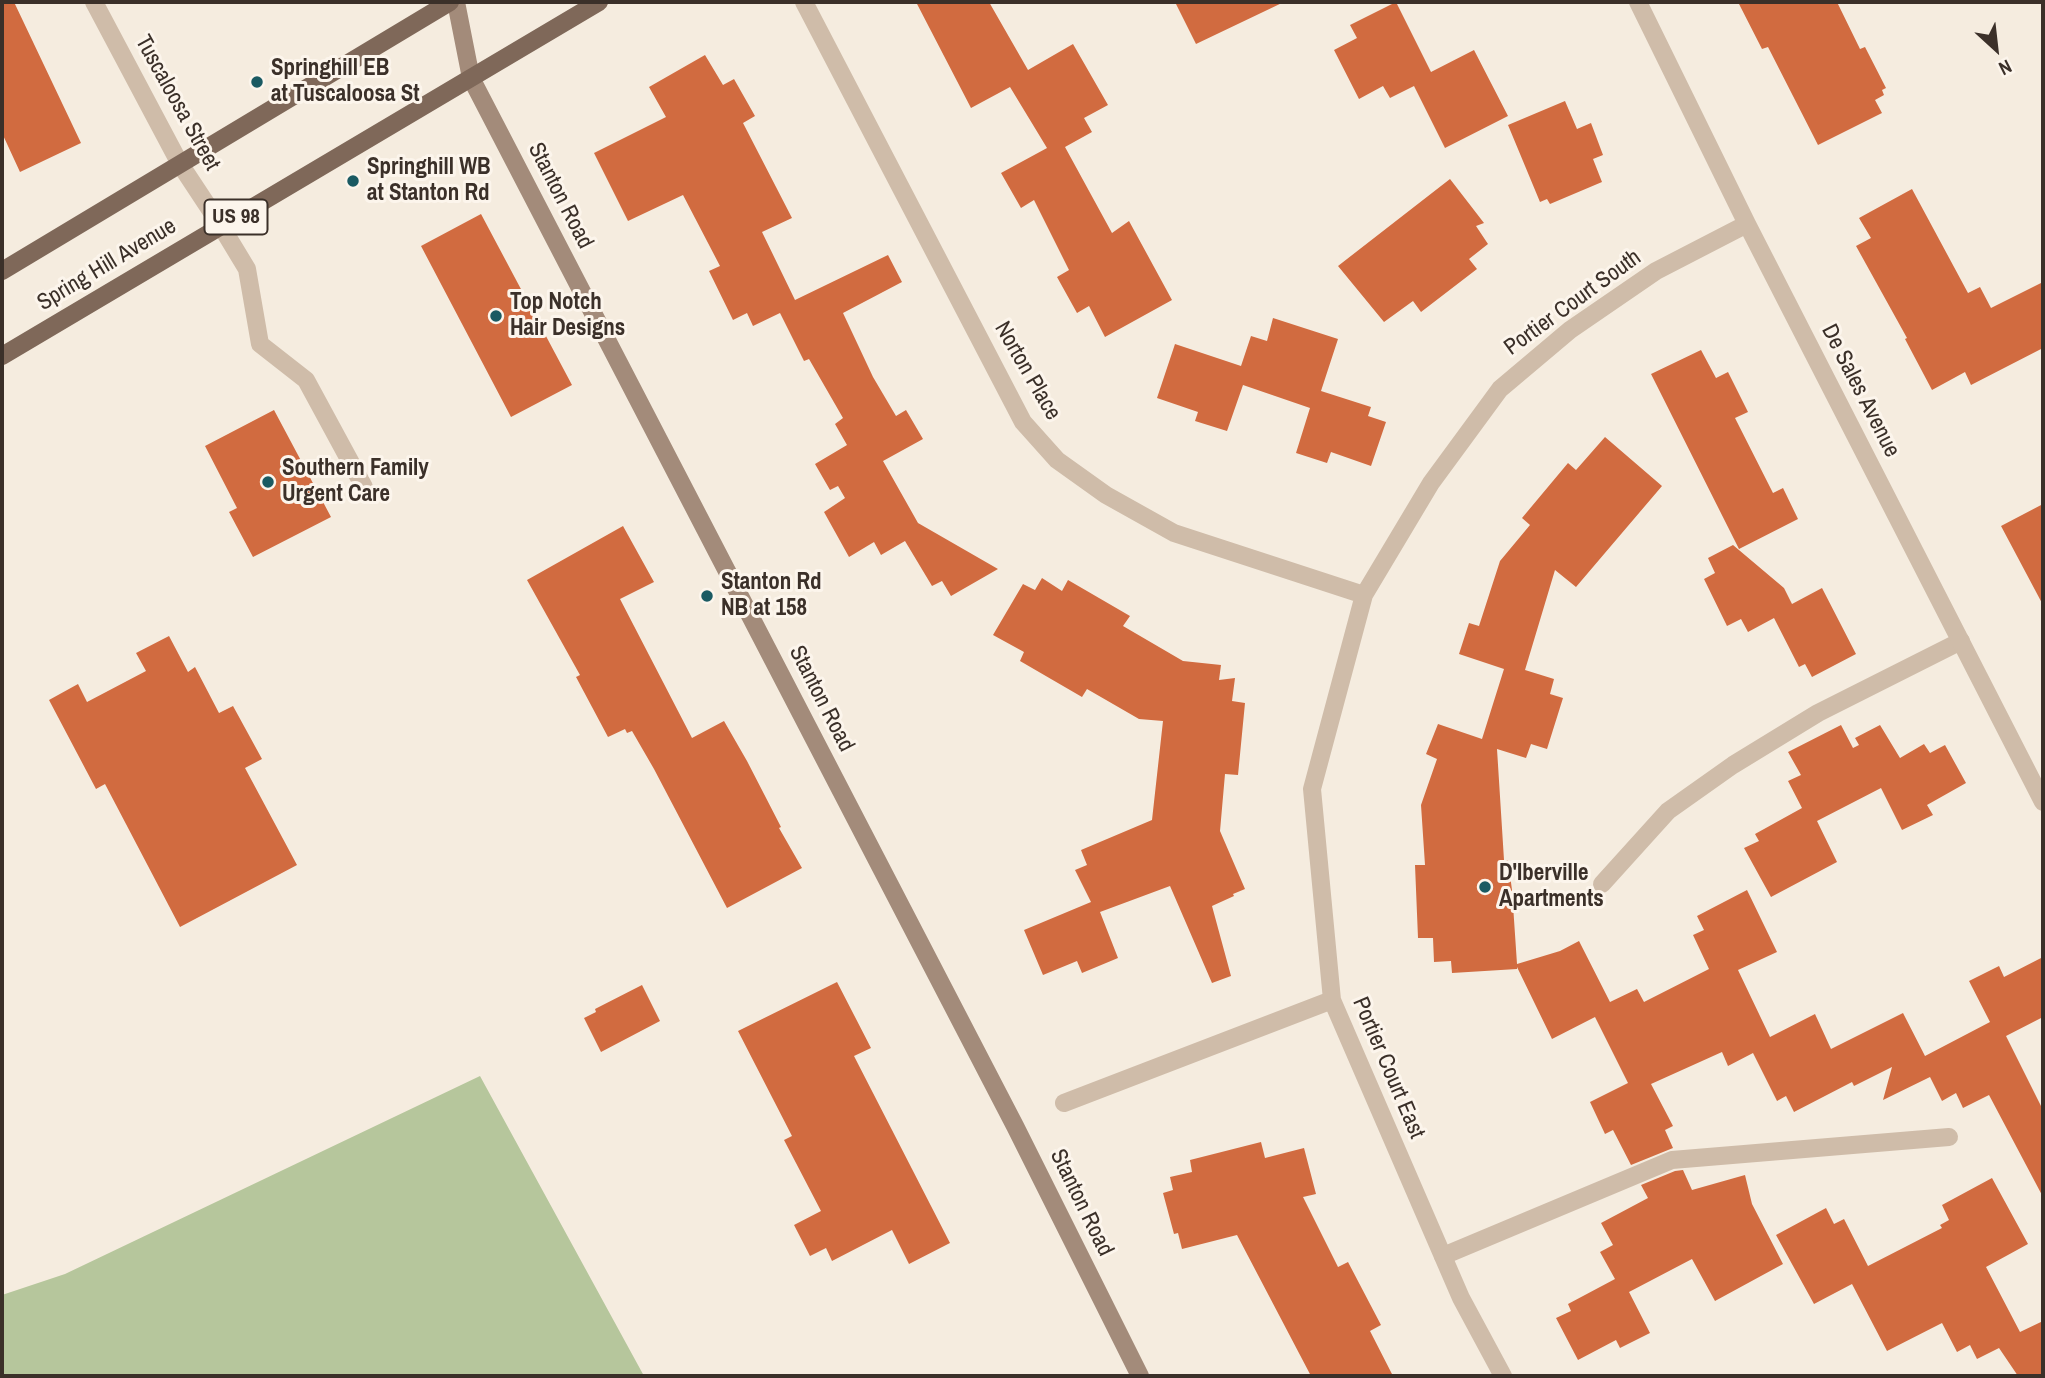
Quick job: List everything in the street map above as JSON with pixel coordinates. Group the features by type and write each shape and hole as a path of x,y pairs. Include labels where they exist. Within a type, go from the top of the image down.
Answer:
{"main road":[{"path":"2,271 450,2"},
{"name":"Spring Hill Avenue","path":"2,356 599,2"}],"street":[{"name":"Tuscaloosa Street","path":"94,2 180,164 247,270 260,344 306,380 364,487"},
{"name":"Stanton Road","path":"456,2 471,78 1015,1126 1140,1376"},
{"name":"Norton Place","path":"804,2 1023,422 1056,460 1107,495 1174,533 1364,595"},
{"name":"De Sales Avenue","path":"1638,2 1747,224 2043,802"},
{"name":"Portier Court South","path":"1364,595 1432,483 1500,389 1570,330 1656,271 1747,224"},
{"name":"Portier Court East","path":"1364,595 1312,789 1332,1000 1461,1298 1503,1376"},
{"path":"1602,884 1668,811 1733,765 1818,713 1961,641"},
{"path":"1064,1103 1332,1000"},
{"path":"1443,1256 1672,1160 1949,1137"}],"green space":[{"path":"480,1076 644,1376 2,1376 2,1295 65,1274"}],"building":[{"path":"2,2 14,2 81,143 20,172 2,133"},
{"path":"916,2 989,2 1028,70 1073,44 1108,105 1084,118 1092,132 1065,147 1112,233 1129,221 1172,300 1105,337 1089,306 1077,313 1057,277 1069,270 1034,200 1021,208 1001,173 1047,148 1010,87 971,108"},
{"path":"1175,2 1284,2 1196,44"},
{"path":"1396,2 1431,72 1474,50 1508,116 1445,148 1414,86 1390,98 1383,86 1359,99 1334,50 1357,38 1350,25"},
{"path":"1738,2 1837,2 1860,49 1865,47 1886,88 1882,90 1884,95 1875,100 1882,113 1818,145 1768,47 1762,49"},
{"path":"705,55 723,85 734,79 755,116 743,123 792,218 762,232 795,300 888,255 902,282 843,313 873,377 896,416 906,410 923,439 883,461 918,523 998,569 951,596 942,581 932,586 905,541 881,555 874,542 849,557 824,512 845,498 838,486 830,490 815,464 847,445 835,424 843,418 809,359 804,361 780,313 753,326 747,313 733,320 709,271 720,266 683,195 628,221 594,153 666,117 649,87"},
{"path":"1565,101 1577,129 1591,123 1603,155 1593,159 1602,182 1550,204 1547,199 1540,202 1508,125"},
{"path":"1450,179 1484,223 1476,226 1488,244 1469,259 1477,269 1421,312 1413,301 1384,322 1338,266"},
{"path":"1912,189 1968,293 1980,287 1991,308 2043,282 2043,348 1971,385 1965,372 1932,390 1905,339 1907,338 1856,246 1871,238 1859,218"},
{"name":"Top Notch Hair Designs","path":"481,214 572,385 511,417 421,246"},
{"path":"1273,318 1338,339 1321,391 1371,407 1368,416 1386,422 1371,466 1331,452 1327,463 1296,453 1310,408 1243,385 1227,431 1195,421 1198,412 1157,398 1175,344 1241,366 1251,336 1267,341"},
{"path":"1701,350 1716,378 1728,372 1748,412 1735,418 1773,493 1783,488 1798,519 1739,549 1651,374"},
{"name":"Southern Family Urgent Care","path":"274,410 331,517 253,557 229,512 237,508 205,446"},
{"path":"1605,437 1662,486 1576,587 1555,570 1525,670 1554,679 1550,694 1563,698 1547,749 1531,744 1526,758 1497,749 1504,860 1508,860 1512,890 1517,964 1560,951 1579,941 1610,1002 1637,989 1644,1002 1709,969 1693,935 1704,930 1697,916 1747,890 1777,952 1738,970 1770,1037 1815,1014 1831,1049 1903,1013 1925,1056 1990,1022 1969,981 1999,966 2004,977 2043,957 2043,1017 2006,1036 2043,1110 2043,1197 1989,1095 1963,1108 1956,1093 1942,1101 1930,1077 1883,1100 1892,1067 1854,1086 1852,1082 1794,1112 1786,1096 1777,1101 1753,1053 1728,1066 1722,1052 1651,1084 1673,1126 1665,1130 1673,1148 1631,1165 1613,1130 1605,1134 1590,1102 1628,1083 1595,1017 1552,1039 1517,967 1452,973 1451,961 1434,962 1433,938 1418,938 1415,865 1425,865 1421,805 1437,759 1426,754 1438,724 1482,739 1504,669 1459,654 1469,623 1479,626 1500,561 1530,525 1522,518 1568,463 1576,470"},
{"path":"2043,504 2043,605 2001,526"},
{"path":"623,526 654,582 620,599 692,738 724,721 802,868 727,908 632,731 627,733 625,729 608,737 576,677 580,675 527,580"},
{"path":"1733,545 1784,588 1792,604 1822,588 1856,654 1812,677 1805,664 1799,667 1774,618 1748,632 1741,619 1727,626 1704,579 1715,573 1708,558"},
{"path":"1042,578 1062,591 1068,580 1130,616 1123,626 1183,661 1221,665 1219,680 1235,678 1232,701 1245,703 1238,775 1225,774 1220,831 1245,889 1212,906 1231,976 1212,983 1170,886 1100,912 1118,958 1082,973 1077,961 1043,975 1024,930 1091,902 1075,870 1087,865 1081,850 1152,820 1163,721 1139,719 1087,689 1082,697 1020,661 1024,652 993,635 1023,584 1035,590"},
{"path":"169,636 188,672 195,667 219,713 233,706 262,759 245,768 297,865 180,927 105,784 96,789 49,700 78,684 87,702 146,671 136,653"},
{"path":"1841,725 1853,748 1859,745 1855,738 1880,725 1900,758 1924,744 1930,753 1945,745 1966,783 1927,805 1933,815 1902,830 1881,788 1817,821 1837,862 1771,897 1744,848 1759,841 1755,834 1802,808 1788,781 1801,775 1788,752"},
{"path":"837,982 871,1048 854,1056 950,1243 909,1264 892,1230 832,1261 826,1248 810,1256 794,1225 821,1211 784,1140 792,1136 738,1031"},
{"path":"642,985 660,1021 601,1052 584,1018 596,1012 595,1009"},
{"path":"1261,1142 1265,1158 1304,1148 1316,1194 1303,1197 1338,1267 1348,1262 1381,1325 1370,1331 1393,1376 1311,1376 1237,1235 1182,1249 1178,1233 1174,1234 1163,1193 1173,1190 1170,1177 1192,1172 1190,1160"},
{"path":"1683,1170 1692,1190 1745,1175 1752,1204 1783,1264 1715,1301 1692,1259 1629,1292 1650,1333 1620,1348 1616,1340 1578,1360 1556,1318 1571,1311 1568,1304 1615,1279 1600,1252 1613,1245 1601,1223 1648,1198 1641,1185"},
{"path":"1992,1178 2028,1244 1986,1267 2020,1332 2043,1321 2043,1376 2018,1376 1999,1348 1977,1359 1970,1345 1957,1352 1942,1323 1887,1351 1852,1284 1814,1304 1776,1235 1826,1208 1834,1224 1844,1219 1868,1266 1942,1228 1940,1225 1949,1220 1942,1205"}],"place":[{"name":"Springhill EB at Tuscaloosa St","path":"257,82"},
{"name":"Springhill WB at Stanton Rd","path":"353,181"},
{"name":"Top Notch Hair Designs","path":"496,316"},
{"name":"Southern Family Urgent Care","path":"268,482"},
{"name":"Stanton Rd NB at 158","path":"707,596"},
{"name":"D'Iberville Apartments","path":"1485,887"}]}
